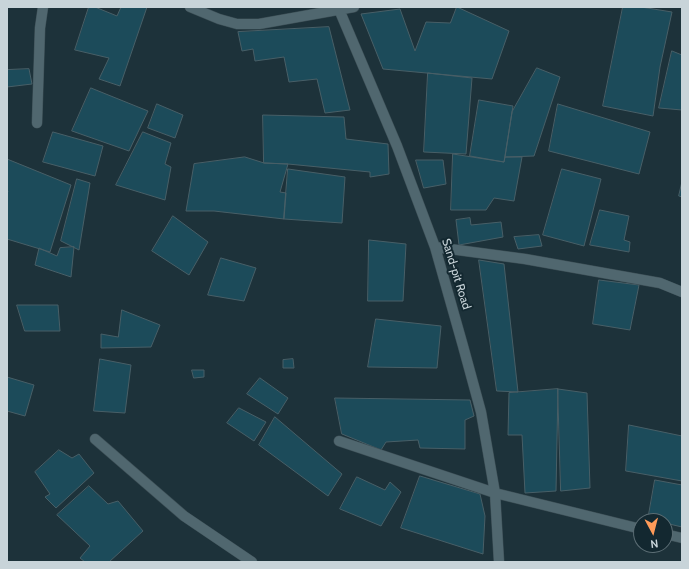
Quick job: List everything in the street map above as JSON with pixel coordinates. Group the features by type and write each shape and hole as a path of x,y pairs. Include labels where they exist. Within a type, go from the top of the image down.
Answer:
{"street":[{"path":"37,123 40,28 43,7"},
{"path":"190,7 237,24 259,24 339,8 354,7"},
{"name":"Sand-pit Road","path":"339,8 397,146 434,247 463,346 481,412 495,493 500,562"},
{"path":"434,247 525,259 660,283 682,292"},
{"path":"95,439 184,516 252,562"},
{"path":"339,441 495,493 633,526"}],"building":[{"path":"89,7 95,7 117,16 121,7 147,7 120,86 99,79 109,58 75,50"},
{"path":"457,7 509,31 492,79 383,69 361,14 400,9 415,51 426,22 450,23"},
{"path":"623,7 641,7 672,12 660,67 653,116 603,106"},
{"path":"329,27 350,110 325,113 317,79 289,82 284,57 255,61 253,49 242,51 238,32"},
{"path":"672,51 682,55 682,110 659,108"},
{"path":"537,68 560,77 534,156 505,157 512,112"},
{"path":"29,69 32,84 7,87 7,70"},
{"path":"428,73 472,78 466,154 424,152"},
{"path":"91,88 148,111 129,151 72,131"},
{"path":"479,100 513,106 504,162 470,156"},
{"path":"157,104 183,115 175,138 148,128"},
{"path":"558,104 650,132 639,174 549,151"},
{"path":"263,115 344,117 346,139 388,144 389,174 370,177 370,172 264,163"},
{"path":"53,132 103,146 95,176 43,162"},
{"path":"143,132 171,143 165,164 171,167 165,200 116,185"},
{"path":"453,154 504,162 505,157 522,157 514,201 494,198 486,210 451,210"},
{"path":"245,157 264,163 288,164 280,192 286,193 284,219 214,211 186,211 194,164"},
{"path":"7,159 71,185 50,252 7,239"},
{"path":"416,160 443,160 446,184 424,188"},
{"path":"288,169 345,177 342,223 284,219"},
{"path":"562,169 601,179 584,246 543,235"},
{"path":"77,179 90,183 79,250 61,241"},
{"path":"682,182 682,197 679,196"},
{"path":"600,210 629,216 624,240 630,242 629,252 590,245"},
{"path":"173,216 208,242 189,275 152,251"},
{"path":"470,218 471,225 501,222 503,237 459,245 456,220"},
{"path":"539,235 542,246 518,249 514,237"},
{"path":"369,240 406,244 403,301 368,301"},
{"path":"74,247 71,277 35,265 39,248 57,256 60,248"},
{"path":"221,258 256,268 244,301 208,295"},
{"path":"479,260 504,264 518,392 497,391"},
{"path":"599,280 639,285 630,330 593,324"},
{"path":"17,305 58,305 60,331 25,331"},
{"path":"122,310 160,325 151,347 101,348 101,334 118,337"},
{"path":"376,319 441,326 437,368 368,367"},
{"path":"100,359 131,365 125,413 94,411"},
{"path":"293,359 294,368 283,368 283,360"},
{"path":"192,370 204,370 204,377 194,378"},
{"path":"7,377 34,385 25,416 7,411"},
{"path":"260,378 288,398 278,414 247,394"},
{"path":"558,389 556,491 525,493 522,435 508,435 509,393"},
{"path":"558,389 587,393 590,488 561,491"},
{"path":"335,398 470,400 474,416 465,420 465,449 420,448 418,440 386,442 381,450 342,434"},
{"path":"239,408 266,422 254,441 227,423"},
{"path":"275,417 342,474 328,496 259,445"},
{"path":"629,425 682,436 682,481 626,471"},
{"path":"59,450 72,458 79,454 94,473 56,508 45,497 50,494 35,472"},
{"path":"420,476 480,494 485,516 483,554 401,528"},
{"path":"357,477 385,490 390,482 401,492 381,526 340,509"},
{"path":"655,480 682,485 682,527 673,525 673,513 649,513"},
{"path":"89,486 108,504 118,501 143,531 109,562 85,562 80,558 90,546 57,515"}]}
